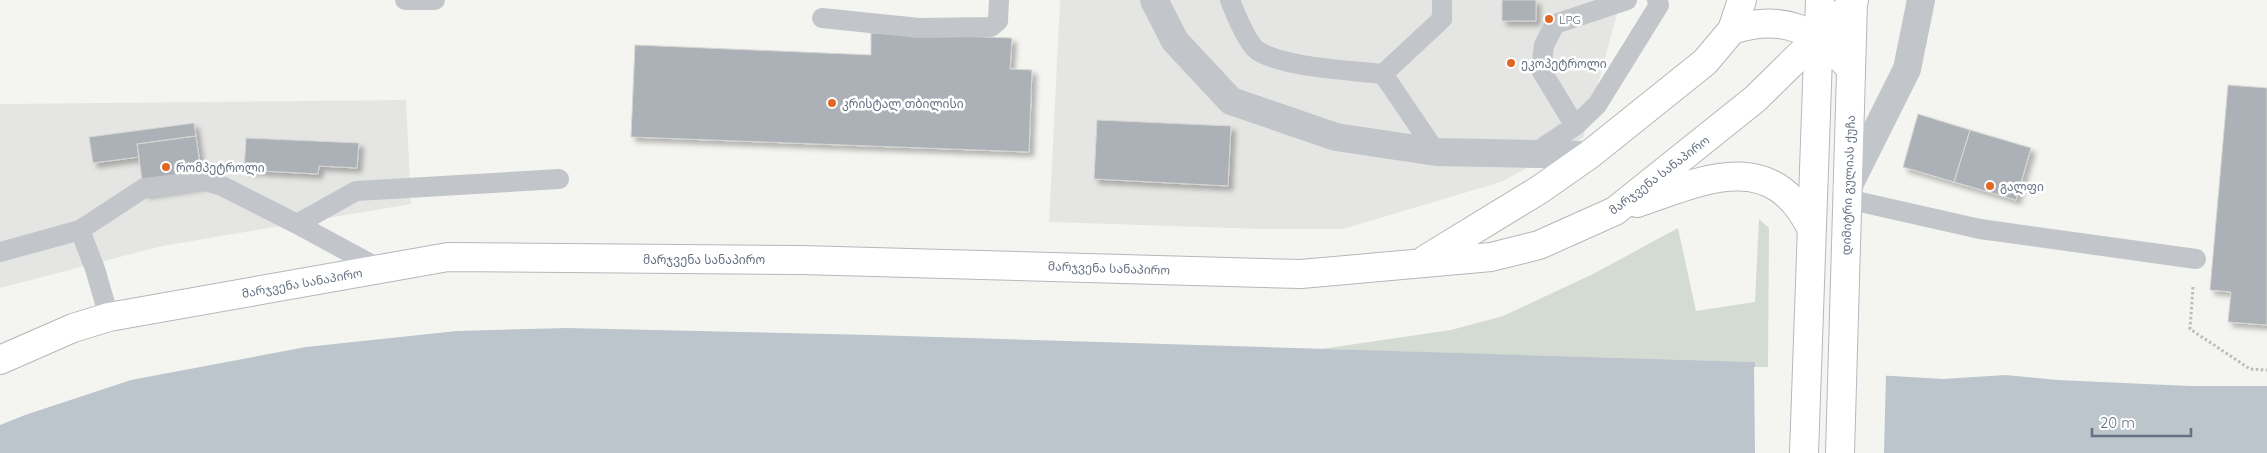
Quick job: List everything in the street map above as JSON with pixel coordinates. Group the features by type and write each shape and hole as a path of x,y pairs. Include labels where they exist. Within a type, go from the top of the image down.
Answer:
{"main road":[{"path":"1732,30 1742,0"},
{"path":"1804,453 1810,226 1820,0"},
{"name":"მარჯვენა სანაპირო","path":"0,360 73,328 109,317 448,257 820,260 1301,274 1491,257 1539,245 1614,211 1755,100 1855,1"},
{"name":"დიმიტრი გულიას ქუჩა","path":"1840,453 1851,69 1855,1"},
{"path":"1732,30 1750,24 1767,22 1791,25 1819,38 1836,52 1851,69"},
{"name":"მარჯვენა სანაპირო","path":"1421,262 1539,190 1589,155 1705,62 1732,30"},
{"path":"1614,211 1698,182 1716,177 1736,176 1758,179 1779,188 1792,198 1802,210 1810,226"}],"street":[{"path":"1154,0 1175,41 1231,101 1336,137 1445,152 1589,155"},
{"path":"1847,194 1907,69 1921,0"}],"lane":[{"path":"405,0 435,0"},
{"path":"822,18 919,28 992,27 998,21 999,0"},
{"path":"1230,0 1236,18 1256,50 1292,64 1383,74 1445,152"},
{"path":"1575,126 1541,70 1544,45 1555,24 1627,0"},
{"path":"1533,154 1575,126 1597,105 1660,5 1658,0"},
{"path":"1383,74 1442,9"},
{"path":"298,224 356,191 559,179"},
{"path":"0,252 80,230 144,188 205,181 222,186 298,224 380,269"},
{"path":"1847,194 1980,229 2196,258"},
{"path":"80,230 95,269 109,317"}],"path":[{"path":"2196,258 2190,329 2250,369 2267,370"}],"shaded area":[{"path":"1060,0 1621,0 1583,138 1501,182 1343,229 1263,229 1049,222"},
{"path":"406,100 411,204 162,246 0,288 0,104"},
{"path":"1759,219 1769,228 1768,367 1754,367 1754,362 1321,349 1451,330 1503,316 1593,274 1678,228 1696,311 1755,302"},
{"path":"567,328 871,335 1755,362 1755,368 1943,379 2005,375 2057,380 2190,386 2267,386 2267,453 0,453 0,425 131,380 306,347 457,331"}],"pier":[{"path":"1754,367 1886,374 1884,453 1755,453"}],"building":[{"path":"1502,0 1536,0 1536,21 1502,21"},
{"name":"კრისტალ თბილისი","path":"871,33 1012,38 1010,69 1032,70 1029,152 631,137 635,45 871,55"},
{"path":"2228,85 2267,88 2267,325 2228,322 2231,292 2210,290"},
{"path":"1918,114 1970,130 1954,182 1903,167"},
{"path":"1097,120 1231,126 1228,186 1094,179"},
{"path":"194,123 196,136 137,144 139,157 93,163 89,137"},
{"path":"1970,130 2031,148 2016,200 1954,182"},
{"path":"196,136 203,185 144,194 137,144"},
{"path":"246,138 359,143 357,168 319,166 318,174 244,170"}],"place":[{"name":"LPG","path":"1549,19"},
{"name":"ეკოპეტროლი","path":"1511,63"},
{"name":"კრისტალ თბილისი","path":"832,103"},
{"name":"რომპეტროლი","path":"166,167"},
{"name":"გალფი","path":"1990,186"}]}
